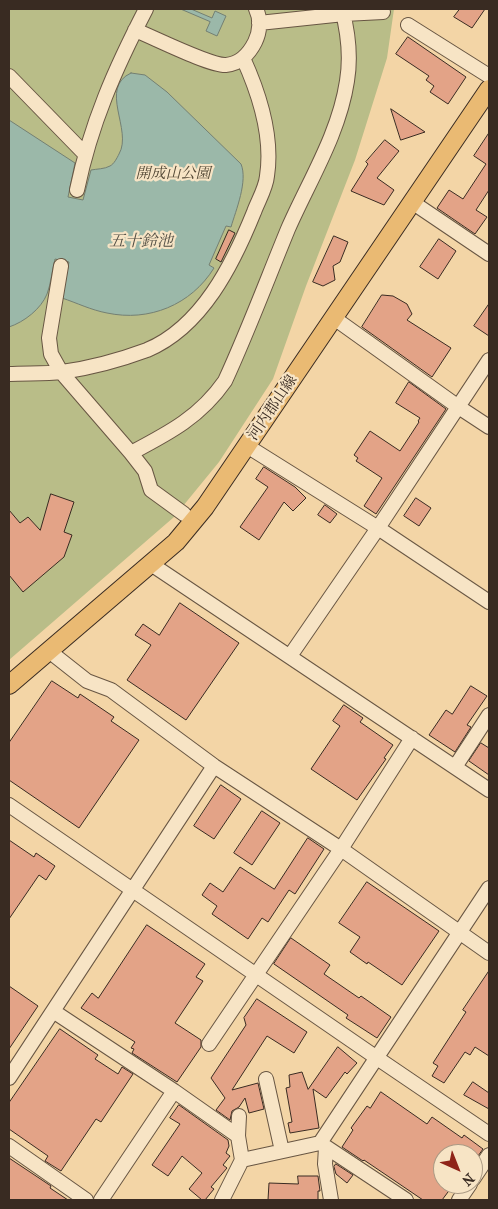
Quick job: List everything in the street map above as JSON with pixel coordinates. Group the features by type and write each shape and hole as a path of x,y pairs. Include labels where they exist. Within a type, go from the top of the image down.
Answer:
{"main road":[{"name":"河内郡山線","path":"9,685 176,542 200,514 489,89"}],"street":[{"path":"78,190 85,154 107,89 146,9"},
{"path":"135,30 221,64 234,63 243,58 254,45 258,36 259,23 256,9"},
{"path":"259,23 343,11 383,12"},
{"path":"131,453 178,428 190,419 214,396 226,381 295,215 330,138 339,111 347,80 349,58 343,11"},
{"path":"408,25 489,76"},
{"path":"9,374 61,372 110,361 148,349 183,326 206,301 224,276 248,227 267,177 267,135 256,90 243,58"},
{"path":"9,76 85,154"},
{"path":"412,202 489,254"},
{"path":"61,266 49,338 51,354 61,372 131,453 144,471 151,490 184,514"},
{"path":"334,318 489,427"},
{"path":"290,656 378,528 489,360"},
{"path":"247,446 378,528 489,602"},
{"path":"151,564 489,790"},
{"path":"49,651 88,680 111,690 214,766 341,849 489,953"},
{"path":"455,767 489,715"},
{"path":"209,1044 341,849 412,738"},
{"path":"9,1078 214,766"},
{"path":"9,805 489,1134"},
{"path":"331,1200 323,1145 377,1058 489,888"},
{"path":"53,1011 238,1136"},
{"path":"266,1079 282,1151"},
{"path":"101,1200 174,1091"},
{"path":"222,1200 242,1160 238,1136 239,1116"},
{"path":"242,1160 282,1151 323,1145 406,1200"},
{"path":"9,1146 86,1200"}],"green space":[{"name":"開成山公園","path":"9,9 394,9 387,58 355,160 306,286 273,379 219,462 174,517 9,660"}],"water":[{"path":"181,9 191,9 212,18 215,11 226,16 217,36 206,31 210,22"},
{"name":"五十鈴池","path":"131,73 145,75 167,92 241,164 243,179 240,195 231,227 226,226 209,265 214,268 205,281 193,292 168,308 138,315 123,315 95,310 62,298 69,262 55,259 50,286 41,305 20,322 9,327 9,120 75,163 68,197 83,200 91,170 110,166 119,154 122,144 122,133 116,99 117,89 122,80"}],"building":[{"path":"460,9 485,9 472,28 454,17"},
{"path":"408,37 466,77 448,104 430,92 434,86 426,80 429,76 396,54"},
{"path":"391,109 425,132 401,140"},
{"path":"489,133 489,190 476,210 487,217 475,234 437,208 449,190 463,199 486,164 474,156"},
{"path":"385,140 399,151 377,178 394,190 384,205 351,191 368,164 366,162"},
{"path":"229,230 235,233 221,262 216,259"},
{"path":"334,236 348,242 340,262 333,266 335,280 323,286 313,282"},
{"path":"439,239 456,251 438,279 420,267"},
{"path":"382,295 393,296 407,304 412,314 407,320 451,348 432,377 362,327"},
{"path":"489,304 489,336 474,326"},
{"path":"409,382 446,409 376,514 364,506 382,478 356,461 358,458 354,455 370,431 400,451 420,418 396,403"},
{"path":"264,467 295,487 306,498 293,511 284,502 259,540 240,527 268,487 256,479"},
{"path":"51,494 74,502 64,532 72,535 64,557 23,592 9,575 9,510 20,523 28,517 40,530"},
{"path":"416,498 431,508 419,526 404,516"},
{"path":"325,505 337,514 330,523 318,515"},
{"path":"180,603 239,643 186,720 127,680 151,645 135,635 143,624 159,635"},
{"path":"52,681 78,698 80,694 114,717 111,721 139,740 79,828 9,780 9,743"},
{"path":"471,686 487,696 467,725 471,727 455,752 429,735 446,710 452,714"},
{"path":"344,705 363,718 360,722 393,745 384,758 386,759 357,800 311,769 340,726 333,721"},
{"path":"481,743 489,748 489,775 469,761"},
{"path":"221,785 241,799 214,839 194,826"},
{"path":"262,811 280,823 252,865 234,853"},
{"path":"308,838 324,849 295,894 289,890 268,922 262,918 248,939 212,914 217,906 202,895 210,883 223,892 240,867 274,889"},
{"path":"9,840 34,857 36,853 55,866 46,880 39,875 9,919"},
{"path":"367,882 439,931 402,985 350,952 360,937 339,923"},
{"path":"147,925 205,964 196,977 203,981 175,1023 201,1040 201,1047 177,1082 132,1053 134,1049 131,1048 135,1042 81,1008 92,993 98,998"},
{"path":"291,938 330,965 324,974 391,1017 377,1038 346,1018 348,1015 274,964"},
{"path":"489,971 489,1056 475,1047 470,1055 465,1052 444,1083 432,1076 438,1066 433,1063 466,1012 463,1010"},
{"path":"9,986 38,1006 9,1049"},
{"path":"257,999 307,1032 294,1053 267,1036 232,1090 258,1083 264,1109 249,1113 245,1098 239,1107 232,1111 230,1120 216,1110 225,1098 211,1078 246,1025 244,1018"},
{"path":"60,1029 98,1055 95,1059 118,1074 122,1067 133,1074 101,1122 96,1119 61,1171 45,1161 48,1156 9,1129 9,1103"},
{"path":"338,1047 357,1063 347,1074 345,1072 326,1098 313,1089 319,1128 290,1133 288,1123 292,1122 286,1088 290,1087 289,1075 302,1072 308,1089"},
{"path":"473,1082 489,1093 489,1109 464,1095"},
{"path":"381,1092 427,1124 432,1117 462,1138 464,1135 476,1144 433,1144 433,1194 446,1194 442,1200 423,1200 342,1147 353,1130 351,1128 367,1106 370,1108"},
{"path":"179,1105 228,1140 229,1146 226,1153 230,1156 223,1165 227,1168 211,1187 214,1189 205,1200 202,1200 189,1189 202,1173 182,1156 168,1176 152,1165 180,1124 170,1118"},
{"path":"9,1158 51,1186 50,1188 68,1200 9,1200"},
{"path":"336,1164 353,1175 347,1183 336,1174 334,1167"},
{"path":"298,1176 318,1176 320,1191 318,1191 318,1200 268,1200 269,1183 298,1184"}]}
